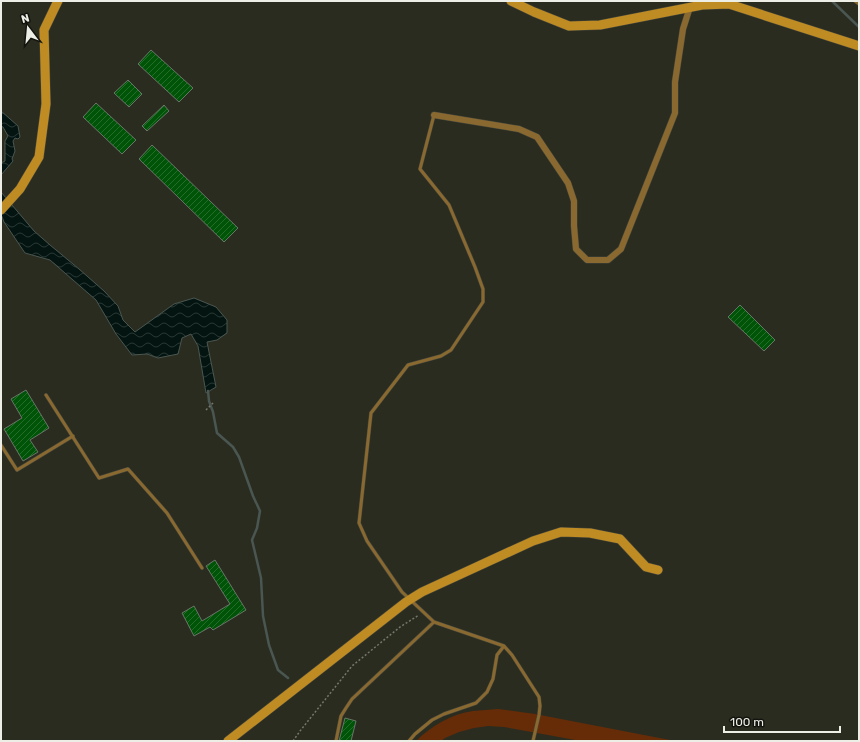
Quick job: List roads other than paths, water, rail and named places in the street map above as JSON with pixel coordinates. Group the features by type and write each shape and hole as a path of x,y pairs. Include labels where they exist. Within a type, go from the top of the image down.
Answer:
{"street":[{"path":"1,210 20,189 39,157 46,104 44,30 58,1"},
{"path":"511,1 569,26 600,25 702,5 729,4 859,46"},
{"path":"434,115 519,129 537,137 568,183 574,201 576,249 588,260 608,260 621,249 675,113 675,82 683,29 690,7"},
{"path":"228,741 410,599 422,592 533,541 561,532 590,533 620,539 646,567 658,570"}],"lane":[{"path":"855,1 859,4"},
{"path":"434,115 420,169 449,204 483,290 483,302 450,350 441,356 408,365 371,413 358,523 367,541 402,592 434,622 504,646 512,655 539,697 539,715 533,741"},
{"path":"46,395 99,478 128,469 167,513 202,568"},
{"path":"1,445 2,451 17,470 73,436"},
{"path":"336,741 342,716 352,699 434,622"},
{"path":"408,741 432,720 444,714 476,703 487,692 493,680 497,655 504,646"}],"water":[{"path":"1,111 18,126 20,137 18,139 15,138 13,141 15,151 12,159 13,161 1,175 1,163 5,161 5,141 8,136 1,126"},
{"path":"1,192 34,231 104,291 118,306 123,320 135,332 174,304 194,298 216,307 227,320 227,333 217,340 207,342 216,387 206,393 198,346 191,334 182,338 178,354 158,358 147,354 132,355 116,334 96,300 50,260 25,253 4,222 1,214"}],"waterway":[{"path":"832,1 859,27"},
{"path":"208,391 217,433 233,447 239,457 260,511 257,528 252,540 261,578 263,616 269,645 278,670 288,678"}]}
